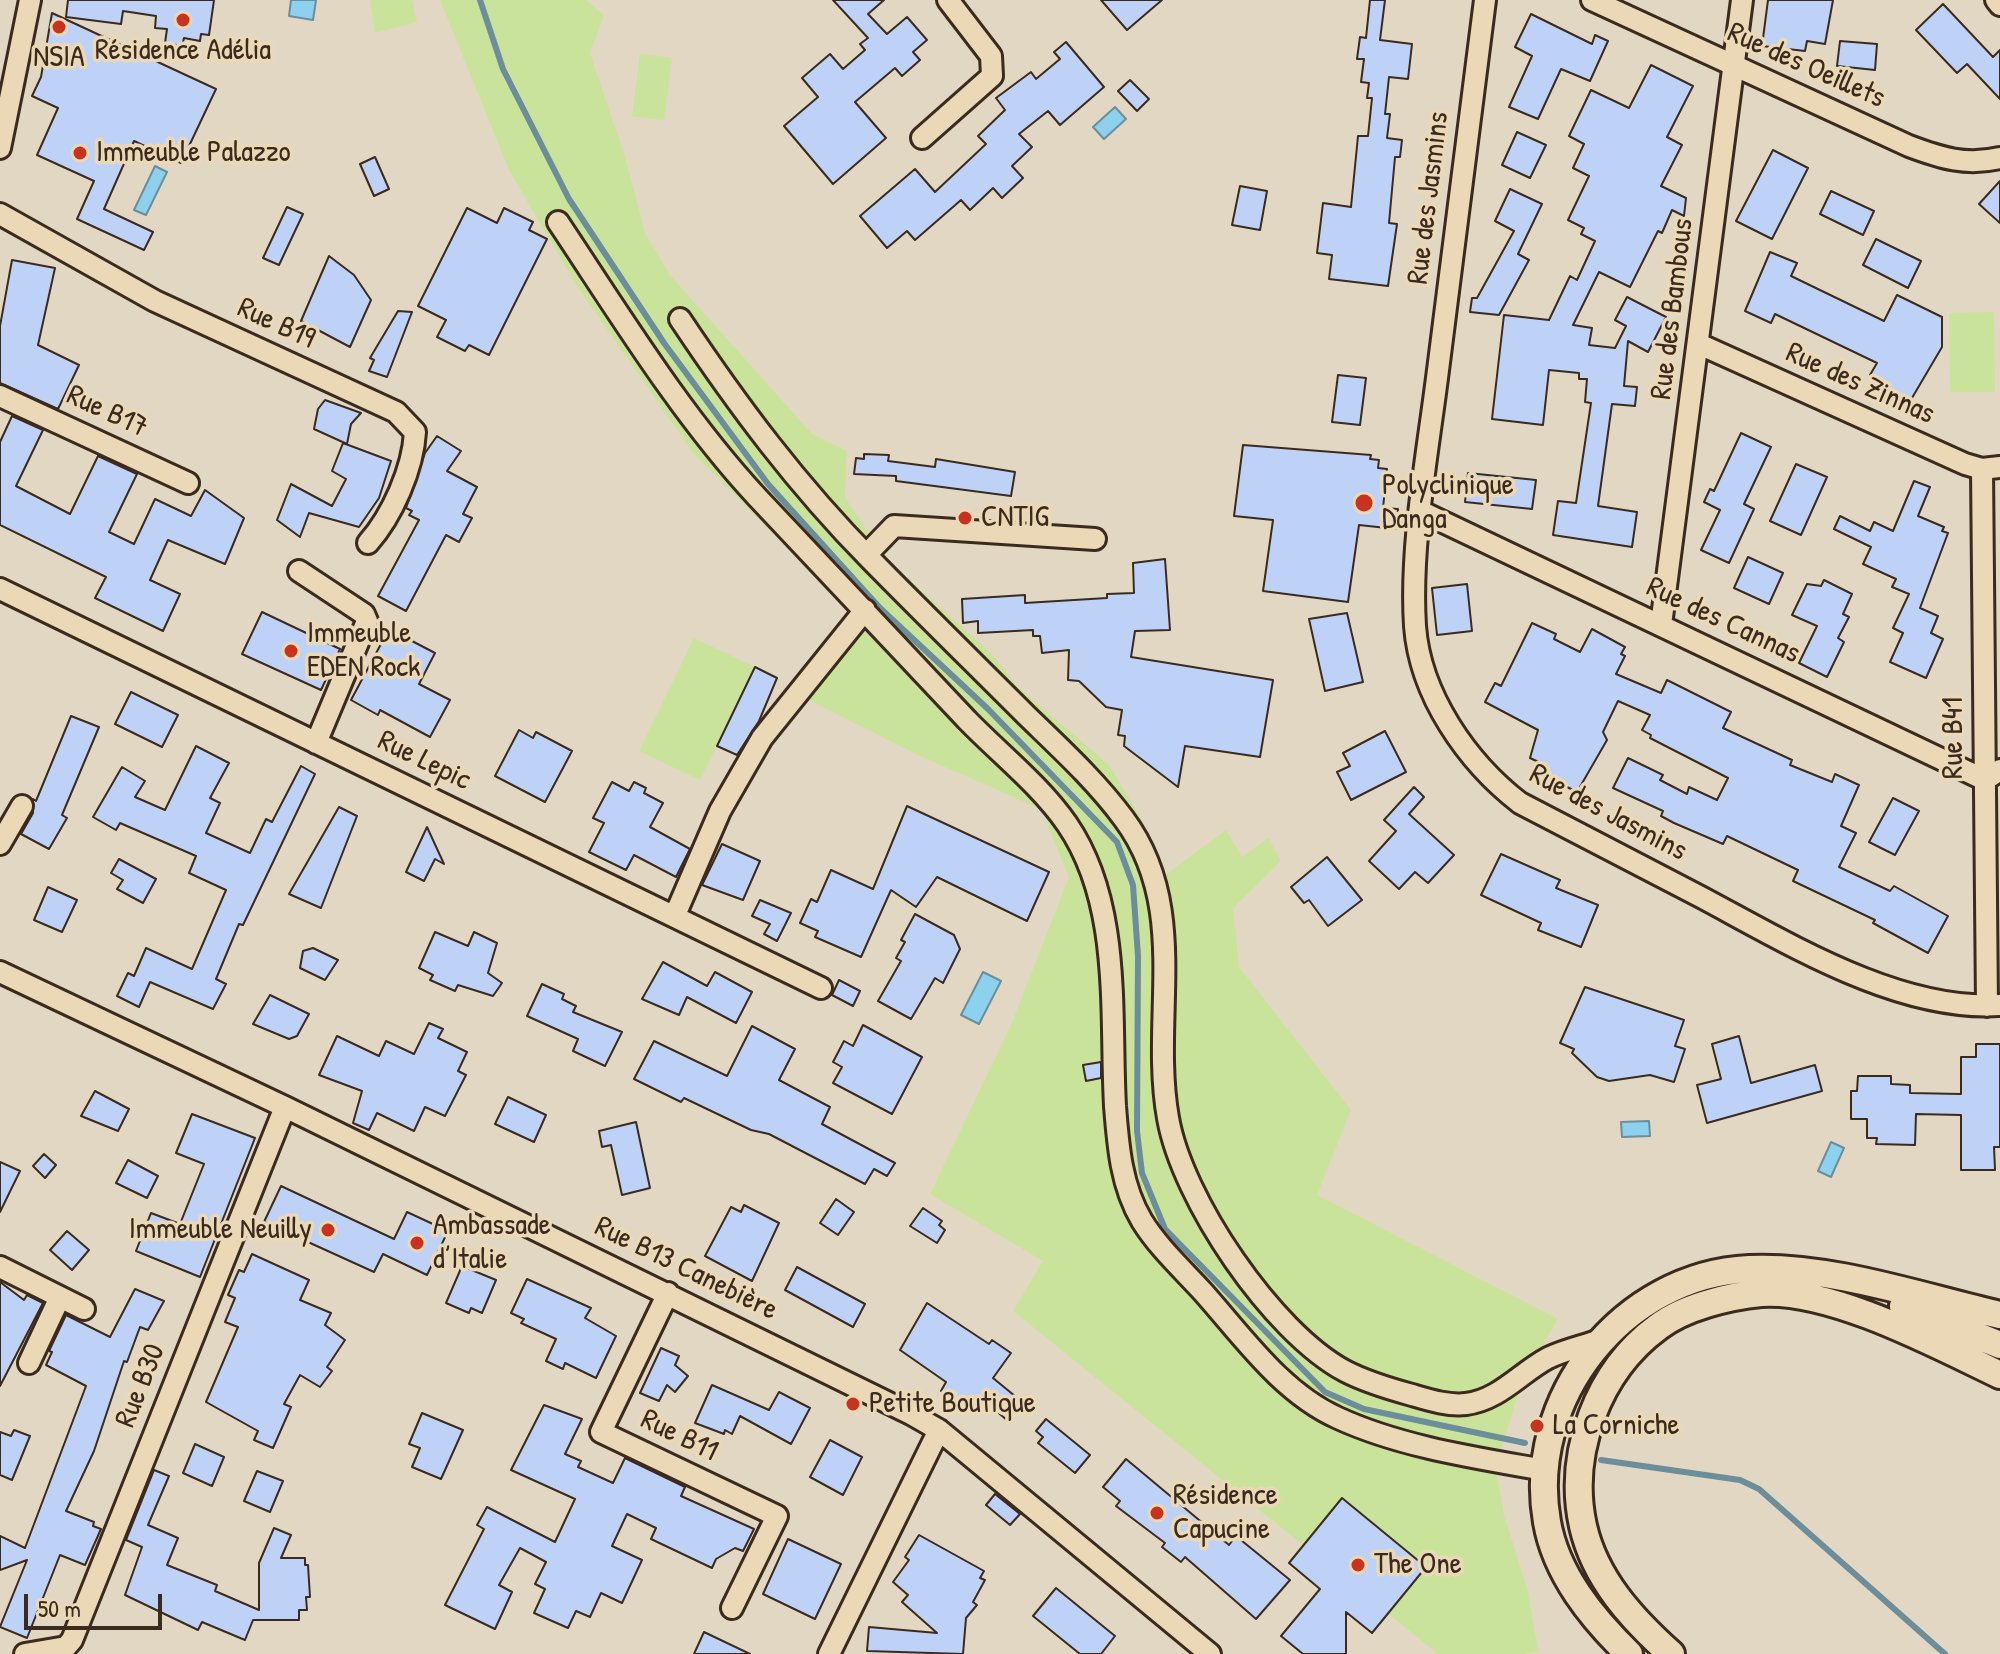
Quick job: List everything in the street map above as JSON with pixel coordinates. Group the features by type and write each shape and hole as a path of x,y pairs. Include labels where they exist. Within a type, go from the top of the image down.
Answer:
{"main road":[{"path":"1629,1654 1576,1594 1547,1524 1544,1470 1548,1440 1565,1391 1600,1340 1656,1296 1710,1276 1748,1269 1828,1276 2000,1315"},
{"path":"1828,1276 2000,1345"},
{"path":"1671,1654 1633,1620 1607,1584 1583,1526 1578,1474 1581,1448 1608,1383 1641,1341 1660,1324 1727,1300 1762,1293 1800,1296 1916,1335 2000,1375"}],"street":[{"path":"0,148 30,0"},
{"path":"922,138 984,87 994,67 991,56 948,0"},
{"name":"Rue des Jasmins","path":"1485,0 1420,511 1415,627 1423,661 1447,722 1504,790 1520,803 1821,959 1913,993 1993,1006"},
{"name":"Rue des Oeillets","path":"1592,0 1734,67 1947,160 1979,163 2000,158"},
{"name":"Rue des Bambous","path":"1661,625 1742,0"},
{"path":"1996,0 2000,5"},
{"name":"Rue B19","path":"0,214 155,301 396,412 409,422 415,432 408,467 384,522 368,543"},
{"path":"558,222 728,465 1047,799 1069,827 1088,864 1101,912 1110,970 1115,1109 1124,1180 1142,1220 1164,1249 1289,1387 1318,1408 1342,1420 1418,1443 1544,1470"},
{"path":"680,319 755,430 866,555 1093,781 1137,839 1153,873 1165,935 1161,1075 1168,1123 1193,1193 1232,1256 1279,1316 1345,1371 1390,1389 1450,1403 1468,1404 1487,1398 1549,1357 1600,1340"},
{"name":"Rue des Zinnas","path":"1699,344 1991,468"},
{"name":"Rue B17","path":"0,396 188,483"},
{"name":"Rue B41","path":"1991,468 1993,1006"},
{"name":"Rue des Cannas","path":"1420,511 1661,625 1992,775"},
{"path":"866,555 894,526 1095,539"},
{"path":"299,571 364,614 367,621 316,743"},
{"name":"Rue Lepic","path":"0,589 821,988"},
{"path":"675,915 720,811 762,738 865,610"},
{"path":"0,844 22,806"},
{"name":"Rue B13 Canebière","path":"0,972 668,1293 939,1430 1210,1654"},
{"name":"Rue B30","path":"25,1654 66,1647 72,1640 285,1107"},
{"path":"0,1267 84,1309"},
{"name":"Rue B11","path":"668,1293 601,1432 777,1516 732,1608"},
{"path":"29,1363 60,1297"},
{"path":"829,1654 939,1430"}],"green space":[{"path":"370,0 412,0 417,22 375,33"},
{"path":"440,0 586,0 604,15 590,53 625,157 645,233 669,274 812,434 847,451 845,497 884,557 991,653 1018,687 1109,765 1141,818 1164,876 1226,830 1242,857 1268,838 1281,861 1233,908 1239,967 1351,1110 1317,1195 1558,1319 1523,1378 1496,1466 1504,1515 1528,1592 1538,1651 1524,1654 1438,1654 1013,1311 1043,1261 930,1194 1011,1025 1069,877 1041,809 918,755 793,692 853,614 694,454 575,283 509,170"},
{"path":"640,54 672,58 664,120 632,116"},
{"path":"1994,312 1995,392 1950,392 1949,313"},
{"path":"694,638 755,667 700,780 639,751"}],"water":[{"path":"291,0 316,0 313,20 289,16"},
{"path":"1115,107 1126,119 1104,139 1093,127"},
{"path":"155,166 167,172 146,215 134,210"},
{"path":"983,972 1001,981 979,1024 961,1015"},
{"path":"1649,1121 1650,1136 1622,1137 1621,1122"},
{"path":"1831,1142 1844,1148 1831,1177 1818,1171"}],"building":[{"name":"Résidence Adélia","path":"68,0 214,0 209,35 201,34 200,41 184,38 182,46 165,43 167,29 155,28 156,16 123,11 121,24 66,17"},
{"path":"833,0 884,0 868,14 887,34 907,17 927,40 913,52 920,60 902,76 895,68 855,102 886,138 833,184 784,126 818,97 802,78 830,54 843,69 865,50 860,44 868,38"},
{"path":"1101,0 1162,0 1127,30"},
{"path":"1370,0 1385,0 1380,40 1412,44 1408,79 1389,77 1385,114 1390,114 1387,138 1402,140 1400,157 1395,157 1389,223 1397,224 1388,286 1329,279 1332,255 1317,253 1323,203 1351,207 1358,136 1368,136 1372,98 1367,98 1369,83 1361,82 1364,59 1357,59 1360,37 1366,38"},
{"path":"1768,0 1833,0 1825,44 1807,41 1805,51 1762,46"},
{"path":"1943,4 1993,57 2000,50 2000,99 1967,64 1957,73 1916,30"},
{"path":"52,13 216,89 181,163 134,141 104,209 153,232 144,250 77,219 94,181 37,155 58,108 32,96 41,77"},
{"path":"1531,14 1592,44 1595,35 1608,41 1590,81 1561,69 1538,119 1509,107 1532,56 1515,47"},
{"path":"1840,41 1877,44 1875,70 1837,66"},
{"path":"1066,42 1104,87 1060,125 1048,111 1019,134 1032,147 1012,166 1023,178 1002,198 993,188 970,210 961,200 915,240 907,231 887,248 860,216 915,169 935,192 986,144 978,136 1005,110 996,98 1031,72 1036,79 1060,59 1054,52"},
{"path":"1651,65 1693,86 1667,137 1682,145 1661,186 1686,198 1684,216 1672,210 1630,287 1599,272 1573,325 1592,328 1589,345 1615,348 1626,326 1615,320 1627,297 1666,317 1648,352 1628,341 1624,386 1637,387 1635,406 1612,404 1598,506 1637,512 1632,547 1553,535 1558,501 1576,503 1591,403 1585,402 1587,379 1579,379 1579,373 1549,370 1543,425 1492,419 1504,315 1549,320 1570,276 1577,280 1595,241 1581,234 1584,228 1568,220 1589,176 1573,168 1584,144 1569,136 1591,90 1629,108"},
{"path":"1130,80 1149,99 1137,111 1118,91"},
{"path":"1517,132 1546,145 1530,178 1502,165"},
{"path":"1773,150 1808,168 1772,239 1736,221"},
{"path":"375,157 389,189 374,196 360,164"},
{"path":"2000,181 2000,223 1979,204"},
{"path":"1240,186 1267,191 1260,230 1232,225"},
{"path":"1510,189 1542,204 1518,254 1529,260 1499,315 1470,312 1472,298 1477,298 1514,231 1495,221"},
{"path":"1831,191 1874,211 1863,235 1820,214"},
{"path":"287,207 303,214 279,265 263,258"},
{"path":"467,208 497,223 504,208 533,222 529,230 547,239 489,355 469,345 465,351 437,337 446,320 418,306"},
{"path":"1876,239 1921,261 1908,288 1863,265"},
{"path":"1770,252 1797,263 1791,276 1884,321 1897,295 1942,317 1942,347 1909,403 1877,386 1880,381 1870,375 1877,363 1775,314 1771,323 1745,311"},
{"path":"329,256 354,275 371,300 350,347 301,321"},
{"path":"12,260 55,268 38,345 79,365 58,409 0,383 0,326"},
{"path":"398,311 412,312 387,377 369,371 374,360 370,358"},
{"path":"1338,375 1366,378 1360,425 1332,422"},
{"path":"325,400 361,413 351,424 347,444 314,429 318,409"},
{"path":"12,416 43,430 16,486 70,514 98,456 137,474 109,532 134,544 155,499 191,516 205,490 244,518 225,564 168,540 150,580 180,594 163,631 95,598 106,577 0,525 0,442"},
{"path":"1741,433 1771,447 1744,504 1754,509 1729,563 1701,550 1720,510 1704,502 1710,489 1714,491"},
{"path":"437,436 461,451 447,471 477,487 463,514 472,518 459,542 446,535 406,611 378,596 419,520 409,515 412,511 406,508 425,453"},
{"path":"343,443 391,461 379,498 359,527 309,513 300,537 277,520 291,484 332,506 346,479 332,471"},
{"path":"1243,445 1371,455 1370,459 1379,460 1378,468 1387,469 1383,508 1398,509 1396,529 1359,525 1348,602 1263,591 1273,520 1234,516"},
{"path":"864,454 889,455 888,461 935,467 936,459 1015,472 1011,496 896,481 896,476 854,474 856,458 864,459"},
{"path":"1796,464 1827,477 1801,535 1770,521"},
{"path":"1468,473 1536,480 1532,509 1465,502"},
{"path":"1914,481 1930,487 1918,516 1944,527 1942,531 1948,533 1920,608 1938,616 1931,633 1943,639 1926,678 1890,662 1903,633 1893,628 1909,594 1892,587 1896,579 1863,564 1871,547 1834,529 1840,516 1870,531 1874,522 1893,531"},
{"path":"1748,557 1783,573 1769,604 1734,588"},
{"path":"1165,559 1170,630 1135,631 1131,657 1273,680 1260,757 1185,746 1178,787 1124,746 1125,736 1118,735 1122,710 1106,707 1079,681 1068,680 1069,650 1042,653 1040,636 1033,636 1033,630 978,633 978,621 963,623 962,599 1025,595 1025,603 1107,598 1107,594 1134,593 1133,563"},
{"path":"1824,580 1852,594 1843,614 1849,617 1838,638 1844,642 1827,677 1799,663 1817,626 1792,615 1807,584 1821,586"},
{"path":"1467,584 1472,631 1437,635 1432,588"},
{"name":"Immeuble EDEN Rock","path":"262,612 340,649 321,690 242,654"},
{"path":"1347,613 1363,682 1325,691 1309,619"},
{"path":"1532,623 1556,634 1554,639 1580,652 1592,629 1625,647 1621,654 1625,656 1616,674 1661,693 1667,680 1731,712 1723,728 1792,760 1790,765 1832,782 1835,774 1859,785 1841,826 1856,833 1839,867 1890,891 1894,886 1948,916 1928,953 1873,923 1875,920 1793,881 1798,870 1727,836 1723,844 1674,823 1661,816 1663,811 1613,788 1628,758 1663,775 1660,780 1687,794 1689,787 1717,800 1728,778 1650,738 1651,735 1642,730 1650,715 1618,701 1603,732 1607,740 1577,792 1543,775 1547,766 1530,758 1538,730 1485,702 1495,683 1501,686"},
{"path":"389,629 435,653 419,684 450,700 430,737 380,710 378,715 351,700"},
{"path":"755,667 777,678 759,721 737,755 717,746"},
{"path":"131,692 178,715 162,747 115,724"},
{"path":"71,716 99,727 62,815 67,818 49,849 21,834 33,813 33,799 36,801"},
{"path":"519,730 533,738 536,732 572,751 545,802 495,776"},
{"path":"1385,731 1406,772 1351,800 1337,772 1350,766 1343,753"},
{"path":"196,746 229,763 210,798 220,803 206,833 250,853 266,819 272,822 301,766 315,774 243,925 239,924 216,979 226,984 213,1009 150,982 139,1007 117,996 128,973 134,976 146,948 192,969 226,890 189,873 196,856 120,823 116,830 93,817 122,767 145,781 135,797 165,810"},
{"path":"612,782 629,791 634,782 646,788 644,793 663,803 650,827 690,849 676,877 634,855 626,870 589,852 604,823 593,818"},
{"path":"1414,787 1424,797 1409,814 1454,855 1428,883 1415,872 1399,889 1369,861 1396,831 1384,820"},
{"path":"1893,798 1919,811 1895,855 1869,842"},
{"path":"907,806 1049,872 1027,921 937,877 916,907 891,890 861,957 815,937 818,931 800,923 811,899 817,902 831,870 873,889"},
{"path":"339,807 357,816 321,908 289,894"},
{"path":"427,827 444,864 435,859 424,881 406,872"},
{"path":"722,844 760,861 743,900 702,885"},
{"path":"1501,854 1560,880 1556,888 1598,905 1581,947 1538,930 1541,923 1481,895"},
{"path":"1327,857 1362,900 1328,926 1309,900 1304,903 1291,887"},
{"path":"119,859 156,879 143,903 117,889 123,880 111,873"},
{"path":"48,887 77,900 62,932 34,920"},
{"path":"760,900 791,913 777,941 764,934 770,924 752,916"},
{"path":"915,914 954,935 960,949 943,983 935,978 911,1019 878,1001 901,961 896,958 905,942 901,940"},
{"path":"435,932 468,946 474,932 497,943 488,973 502,983 493,996 458,985 455,991 430,980 433,975 419,968"},
{"path":"313,948 338,960 325,980 300,968 303,951"},
{"path":"663,962 707,986 715,972 752,992 736,1023 687,997 679,1015 642,999"},
{"path":"839,980 860,991 853,1006 832,995"},
{"path":"542,984 564,994 562,999 576,1006 573,1012 622,1032 605,1066 573,1051 578,1039 527,1016"},
{"path":"1585,987 1684,1020 1675,1046 1685,1049 1674,1082 1650,1075 1609,1081 1597,1077 1572,1053 1574,1049 1560,1043"},
{"path":"270,995 309,1014 297,1036 289,1039 253,1024"},
{"path":"429,1023 443,1029 438,1038 467,1052 458,1071 466,1075 445,1116 425,1107 414,1131 377,1113 369,1130 353,1123 362,1091 319,1075 337,1036 379,1056 386,1041 414,1054"},
{"path":"863,1025 922,1057 892,1114 833,1083 842,1067 833,1062 844,1041 853,1046"},
{"path":"752,1026 795,1049 779,1080 830,1107 822,1124 895,1163 887,1176 874,1169 865,1184 769,1134 751,1130 684,1098 681,1102 634,1079 654,1041 727,1076"},
{"path":"1739,1036 1751,1083 1815,1065 1822,1091 1707,1123 1697,1085 1721,1079 1712,1044"},
{"path":"1976,1044 2000,1044 2000,1147 1994,1147 1995,1170 1961,1170 1961,1115 1916,1114 1915,1145 1876,1144 1877,1138 1867,1138 1867,1119 1851,1119 1851,1091 1857,1091 1858,1076 1891,1076 1891,1084 1910,1085 1910,1093 1961,1094 1961,1057 1976,1057"},
{"path":"1101,1062 1101,1078 1086,1081 1083,1065"},
{"path":"95,1091 129,1109 118,1131 81,1116"},
{"path":"508,1097 546,1115 534,1142 495,1124"},
{"path":"192,1114 255,1138 200,1277 136,1251 151,1213 180,1224 204,1164 176,1153"},
{"path":"636,1122 650,1188 622,1195 611,1145 602,1147 599,1131"},
{"path":"44,1154 56,1165 45,1178 33,1166"},
{"path":"128,1160 158,1176 147,1198 116,1183"},
{"path":"0,1162 20,1171 0,1212"},
{"name":"Immeuble Neuilly","path":"281,1186 394,1239 407,1212 448,1231 427,1275 383,1254 374,1272 264,1222"},
{"path":"836,1199 854,1212 838,1235 820,1223"},
{"path":"744,1205 779,1223 752,1281 705,1256 731,1207 741,1212"},
{"path":"923,1208 942,1221 939,1225 945,1230 937,1243 910,1226"},
{"path":"67,1231 89,1250 72,1270 50,1250"},
{"path":"252,1254 309,1280 300,1300 331,1313 325,1325 345,1340 327,1367 332,1371 320,1387 300,1375 284,1404 291,1407 273,1448 254,1440 258,1431 206,1402 238,1327 225,1322 235,1298 228,1295 239,1270 244,1272"},
{"path":"462,1266 496,1280 482,1313 471,1308 469,1313 446,1303"},
{"path":"797,1267 865,1304 853,1327 785,1290"},
{"path":"527,1279 591,1308 585,1318 616,1336 596,1378 565,1363 563,1369 546,1361 556,1339 521,1323 524,1319 511,1313"},
{"path":"0,1282 24,1300 27,1295 43,1303 0,1386"},
{"path":"135,1289 164,1301 148,1330 140,1327 127,1362 124,1361 94,1451 66,1511 94,1522 93,1526 101,1529 85,1565 60,1555 27,1638 0,1627 27,1560 0,1570 0,1536 25,1548 86,1386 46,1365 52,1352 49,1351 66,1315 110,1337"},
{"path":"927,1303 989,1344 992,1340 1011,1353 993,1378 1021,1401 1008,1421 980,1397 970,1411 941,1391 946,1382 900,1350"},
{"path":"661,1348 679,1356 675,1365 688,1376 675,1392 667,1385 659,1401 640,1393"},
{"path":"712,1385 769,1410 779,1392 810,1408 791,1444 740,1416 732,1434 725,1430 724,1434 695,1423"},
{"path":"544,1405 582,1419 565,1454 581,1461 578,1467 613,1483 625,1458 685,1487 681,1496 754,1529 743,1551 735,1548 716,1559 712,1568 651,1539 656,1528 627,1514 612,1546 642,1560 622,1603 601,1593 590,1617 576,1611 568,1628 534,1613 545,1589 535,1584 546,1562 520,1548 499,1585 512,1592 495,1629 445,1605 484,1529 477,1525 487,1507 555,1542 575,1499 511,1470"},
{"path":"422,1413 463,1430 441,1479 412,1467 420,1448 409,1444"},
{"path":"1046,1419 1090,1455 1075,1473 1038,1443 1043,1437 1036,1431"},
{"path":"14,1430 30,1436 12,1480 0,1475 0,1432 11,1436"},
{"path":"830,1440 862,1457 843,1495 810,1477"},
{"path":"195,1444 224,1457 212,1486 183,1473"},
{"path":"1126,1459 1229,1545 1236,1536 1290,1580 1256,1619 1185,1557 1181,1562 1162,1547 1165,1543 1116,1506 1120,1501 1103,1487"},
{"path":"154,1470 169,1476 148,1525 178,1538 167,1565 217,1585 215,1591 259,1610 259,1563 274,1528 291,1535 281,1558 305,1558 305,1565 308,1565 310,1597 306,1597 307,1610 299,1610 299,1620 253,1620 245,1640 202,1622 198,1630 125,1595 142,1547 126,1540"},
{"path":"257,1471 283,1481 270,1512 244,1501"},
{"path":"995,1494 1020,1514 1010,1525 986,1505"},
{"name":"The One","path":"1342,1498 1426,1567 1372,1633 1346,1612 1346,1654 1303,1654 1281,1636 1320,1589 1289,1563"},
{"path":"919,1535 984,1571 980,1578 985,1580 973,1602 977,1605 966,1618 963,1654 867,1651 869,1627 937,1633 902,1602 908,1595 893,1582 909,1560 905,1557"},
{"path":"788,1539 841,1564 815,1619 763,1594"},
{"path":"1056,1588 1115,1636 1101,1654 1080,1654 1033,1616"},
{"path":"704,1632 750,1654 694,1654"}],"waterway":[{"path":"480,0 503,69 569,199 664,343 768,484 880,608 988,709 1117,842 1133,885 1138,956 1137,1131 1142,1173 1165,1229 1325,1392 1364,1409 1525,1443"},
{"path":"1601,1460 1740,1480 1759,1489 1945,1654"}],"place":[{"name":"Résidence Adélia","path":"183,20"},
{"name":"NSIA","path":"59,27"},
{"name":"Immeuble Palazzo","path":"80,153"},
{"name":"Polyclinique Danga","path":"1364,503"},
{"name":"CNTIG","path":"965,518"},
{"name":"Immeuble EDEN Rock","path":"291,651"},
{"name":"Immeuble Neuilly","path":"328,1230"},
{"name":"Ambassade d’Italie","path":"417,1243"},
{"name":"Petite Boutique","path":"853,1404"},
{"name":"La Corniche","path":"1537,1426"},
{"name":"Résidence Capucine","path":"1157,1513"},
{"name":"The One","path":"1358,1565"}]}
